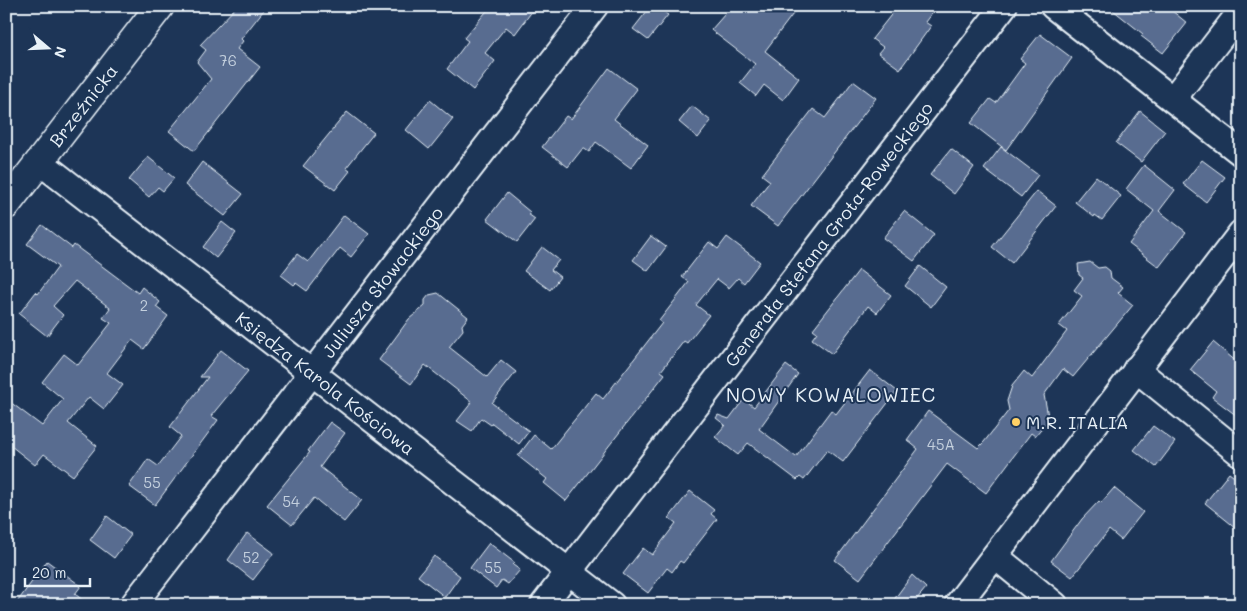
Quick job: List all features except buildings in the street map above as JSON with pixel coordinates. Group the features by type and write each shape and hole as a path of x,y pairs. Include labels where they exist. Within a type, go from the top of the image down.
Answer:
{"main road":[{"name":"Brzeźnicka","path":"6,205 160,6"}],"street":[{"name":"Juliusza Słowackiego","path":"133,605 595,6"},
{"name":"Generała Stefana Grota-Roweckiego","path":"543,605 1004,6"},
{"path":"1053,6 1241,152"},
{"path":"1173,99 1241,11"},
{"name":"Księdza Karola Kościowa","path":"40,162 612,605"},
{"path":"957,605 1241,233"},
{"path":"1136,369 1241,454"},
{"path":"995,556 1055,605"}],"place":[{"name":"M.R. ITALIA","path":"1016,422"}],"district":[{"name":"NOWY KOWALOWIEC","path":"831,394"}]}
